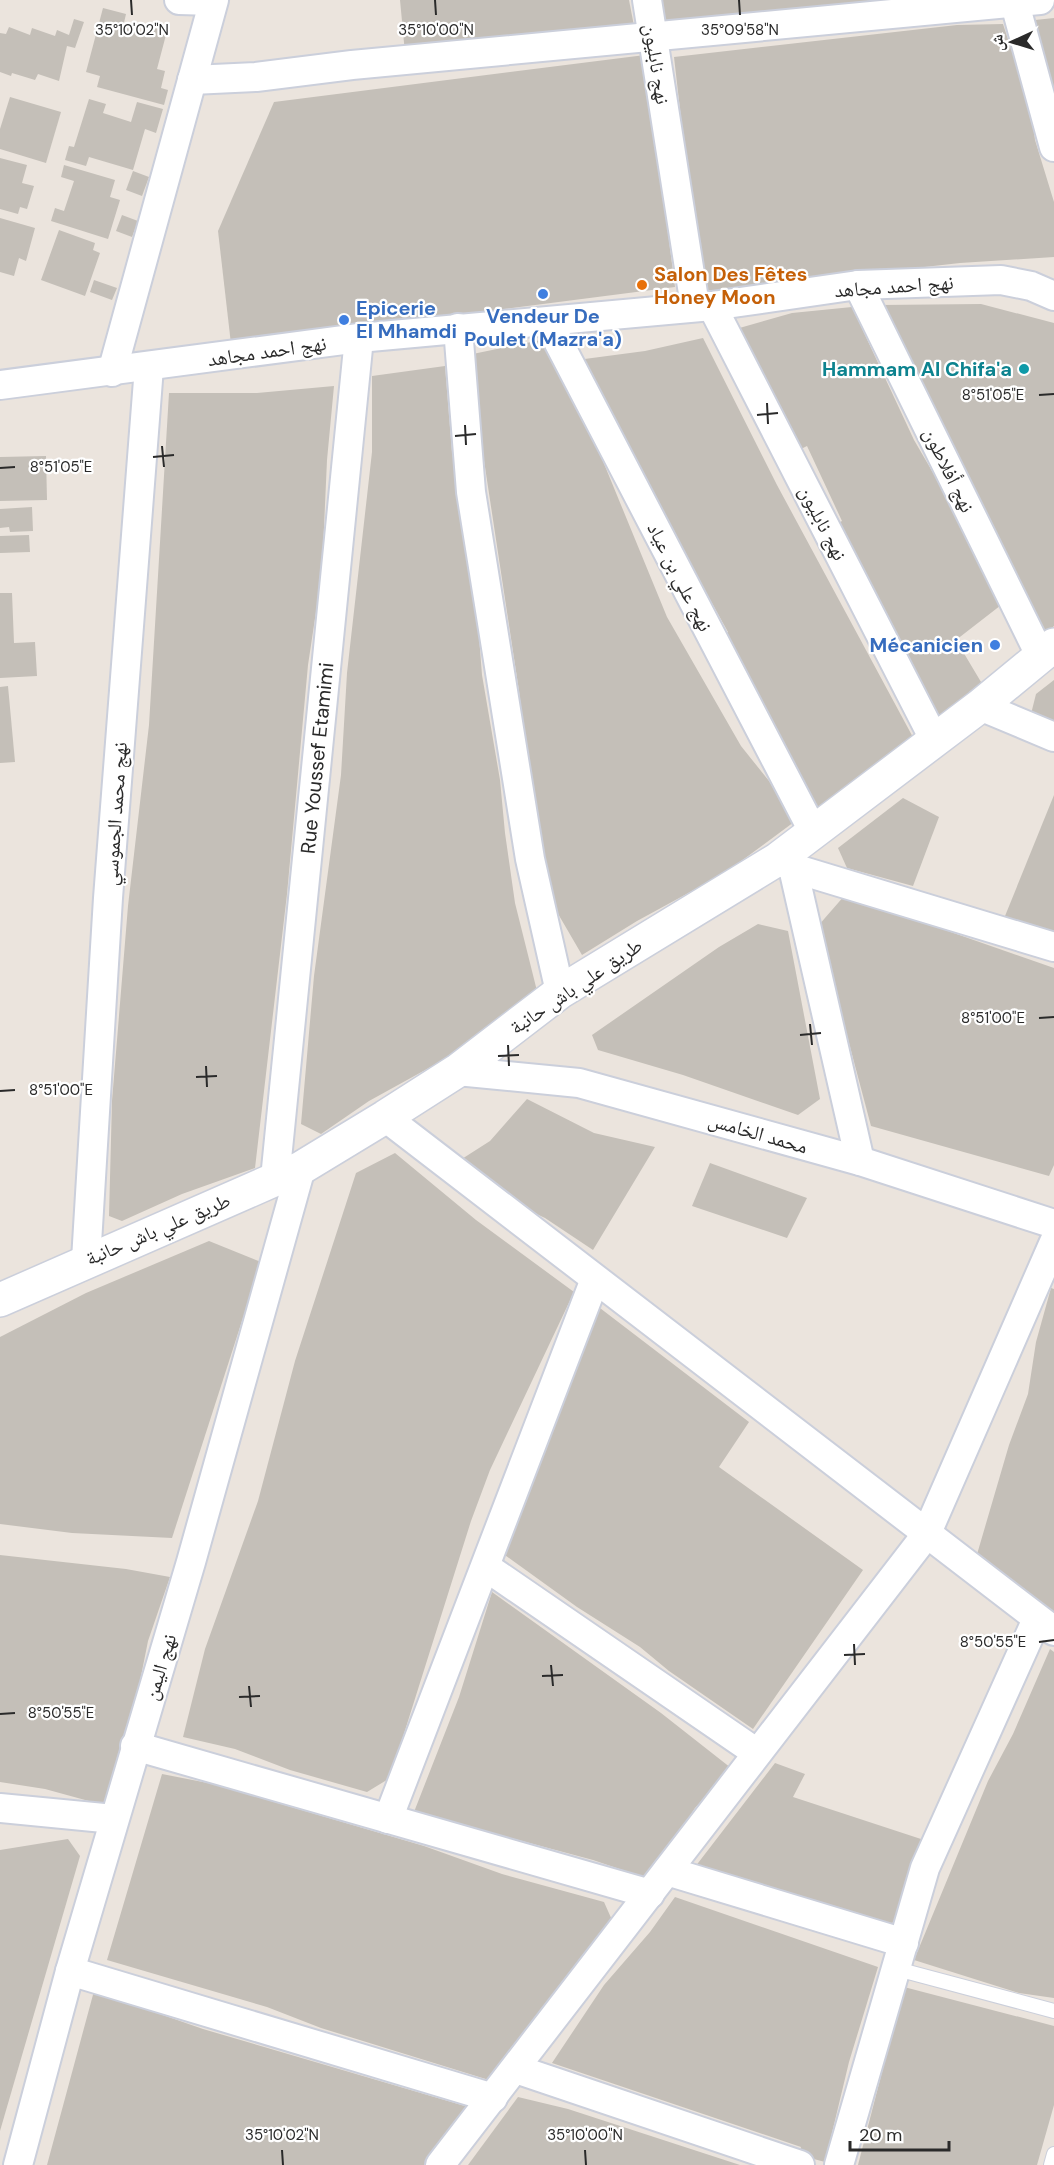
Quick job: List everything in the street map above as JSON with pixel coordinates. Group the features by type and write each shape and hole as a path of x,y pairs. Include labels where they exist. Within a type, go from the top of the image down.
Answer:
{"street":[{"path":"112,372 214,1 179,0"},
{"name":"نهج نابليون","path":"647,0 703,306 933,739"},
{"path":"192,80 256,77 1023,1 1054,147"},
{"name":"نهج احمد مجاهد","path":"0,385 359,338 703,306 858,285 1001,280 1031,286 1054,296"},
{"name":"نهج أفلاطون","path":"858,285 1047,650"},
{"name":"نهج علي بن عياد","path":"548,322 813,831"},
{"path":"458,328 473,504 530,859 560,992"},
{"name":"Rue Youssef Etamimi","path":"288,1174 359,338"},
{"name":"نهج محمد الجموسي","path":"86,1260 108,898 149,367"},
{"name":"طريق علي باش حانبة","path":"0,1300 86,1260 288,1174 385,1117 457,1071 560,992 786,863 813,831 980,706 1047,650"},
{"path":"980,706 1054,737"},
{"path":"786,863 1054,947"},
{"path":"786,863 860,1161"},
{"name":"محمد الخامس","path":"457,1071 579,1083 860,1161 1054,1224"},
{"path":"385,1117 1045,1625 925,1868 839,2165"},
{"name":"نهج اليمن","path":"18,2165 70,1971 191,1562 288,1174"},
{"path":"440,2165 494,2098 926,1535 1054,1242"},
{"path":"388,1819 595,1280"},
{"path":"486,1567 757,1753"},
{"path":"135,1746 650,1894"},
{"path":"0,1808 114,1819"},
{"path":"667,1871 900,1956"},
{"path":"70,1971 494,2098"},
{"path":"516,2069 800,2165"},
{"path":"0,2158 18,2165"}],"lane":[{"path":"900,1956 1054,2011"},
{"path":"1051,2165 1054,2154"}],"building":[{"path":"400,0 629,0 635,31 405,53"},
{"path":"654,0 941,0 657,30"},
{"path":"103,8 126,14 123,27 150,34 152,27 167,31 157,69 165,71 161,88 168,90 164,105 97,87 100,76 86,72"},
{"path":"1054,18 1054,92 1053,92 1035,20"},
{"path":"74,19 84,22 75,48 67,46 59,81 38,74 35,80 0,72 0,33 6,34 9,27 30,35 32,28 55,36 57,30 69,35"},
{"path":"1003,24 1031,110 1035,140 1054,202 1054,257 960,263 701,292 674,57 957,25"},
{"path":"645,55 675,287 231,344 218,231 274,102"},
{"path":"10,97 61,112 46,163 0,149 0,129"},
{"path":"89,99 106,104 103,113 131,122 137,102 163,109 156,133 145,129 133,170 89,157 86,166 65,160 69,146 74,147"},
{"path":"0,158 27,165 22,183 34,186 27,209 20,207 18,214 0,209"},
{"path":"64,165 115,180 110,197 120,200 108,239 51,221 55,208 64,211 74,181 61,177"},
{"path":"133,171 149,177 142,196 126,190"},
{"path":"122,215 138,221 132,237 116,231"},
{"path":"0,218 35,228 26,261 19,258 14,276 0,272"},
{"path":"59,230 95,243 93,250 100,253 85,296 41,280"},
{"path":"94,280 117,288 112,300 90,292"},
{"path":"981,304 1054,323 1054,626 1042,636 881,305"},
{"path":"852,307 914,440 957,514 987,579 1005,602 956,640 984,687 935,722 910,674 915,670 834,525 842,521 807,446 799,450 777,400 736,329 792,313"},
{"path":"703,338 777,485 915,741 812,813 719,638 728,632 577,360 645,351"},
{"path":"541,340 591,432 667,617 741,746 769,781 794,822 725,873 637,921 582,955 543,888 519,691 468,355"},
{"path":"445,366 452,452 466,529 477,611 482,675 500,780 515,903 537,991 456,1053 369,1101 321,1134 301,1124 314,976 341,775 347,673 372,452 372,376"},
{"path":"334,386 327,460 322,572 308,665 287,894 255,1168 182,1194 122,1221 109,1216 112,1101 128,906 149,725 169,393 257,393"},
{"path":"46,456 47,500 0,501 0,457"},
{"path":"32,507 33,531 10,532 9,527 0,528 0,509"},
{"path":"29,535 30,552 0,553 0,536"},
{"path":"0,593 12,593 14,643 35,642 37,676 0,678"},
{"path":"1054,680 1054,731 1029,722 1036,694"},
{"path":"8,686 15,762 0,763 0,687"},
{"path":"1054,795 1054,934 1005,916"},
{"path":"903,798 939,817 913,886 847,868 838,848"},
{"path":"845,895 1054,968 1054,1165 1049,1176 871,1126 818,926"},
{"path":"758,924 788,931 820,1099 798,1115 683,1075 598,1050 592,1035 719,947"},
{"path":"527,1099 594,1133 655,1147 593,1250 545,1218 495,1194 454,1164 490,1141"},
{"path":"395,1153 476,1220 574,1292 490,1470 471,1521 390,1778 367,1792 290,1770 235,1749 183,1737 205,1649 258,1501 295,1361 356,1173"},
{"path":"710,1163 807,1198 787,1238 692,1206"},
{"path":"209,1241 261,1262 172,1538 72,1533 0,1524 0,1337 86,1293"},
{"path":"1051,1288 1054,1289 1054,1614 973,1568 1009,1445 1028,1394 1036,1342"},
{"path":"596,1305 749,1422 719,1467 863,1570 753,1729 669,1671 640,1647 577,1607 502,1553"},
{"path":"0,1555 126,1569 170,1577 148,1641 134,1711 107,1806 45,1789 0,1782"},
{"path":"492,1592 661,1713 731,1768 695,1808 649,1879 593,1860 414,1812 459,1697"},
{"path":"1050,1649 1054,1652 1054,1998 1019,1993 914,1960 988,1781 1013,1734"},
{"path":"775,1763 805,1774 793,1797 924,1840 895,1922 880,1926 695,1867"},
{"path":"162,1774 213,1784 424,1846 502,1874 604,1902 612,1920 489,2080 321,2028 267,2007 107,1960"},
{"path":"68,1839 80,1856 0,2131 0,1850"},
{"path":"675,1897 878,1967 849,2062 825,2162 799,2155 801,2147 552,2063 604,1985 650,1932"},
{"path":"904,1987 1054,2026 1054,2105 1037,2165 858,2165"},
{"path":"94,1991 203,2029 465,2106 470,2118 429,2165 47,2165"},
{"path":"518,2097 568,2109 740,2165 468,2165"}],"place":[{"name":"Salon Des Fêtes Honey Moon","path":"642,285"},
{"name":"Vendeur De Poulet (Mazra'a)","path":"543,294"},
{"name":"Epicerie El Mhamdi","path":"344,320"},
{"name":"Hammam Al Chifa'a","path":"1024,369"},
{"name":"Mécanicien","path":"995,645"}]}
